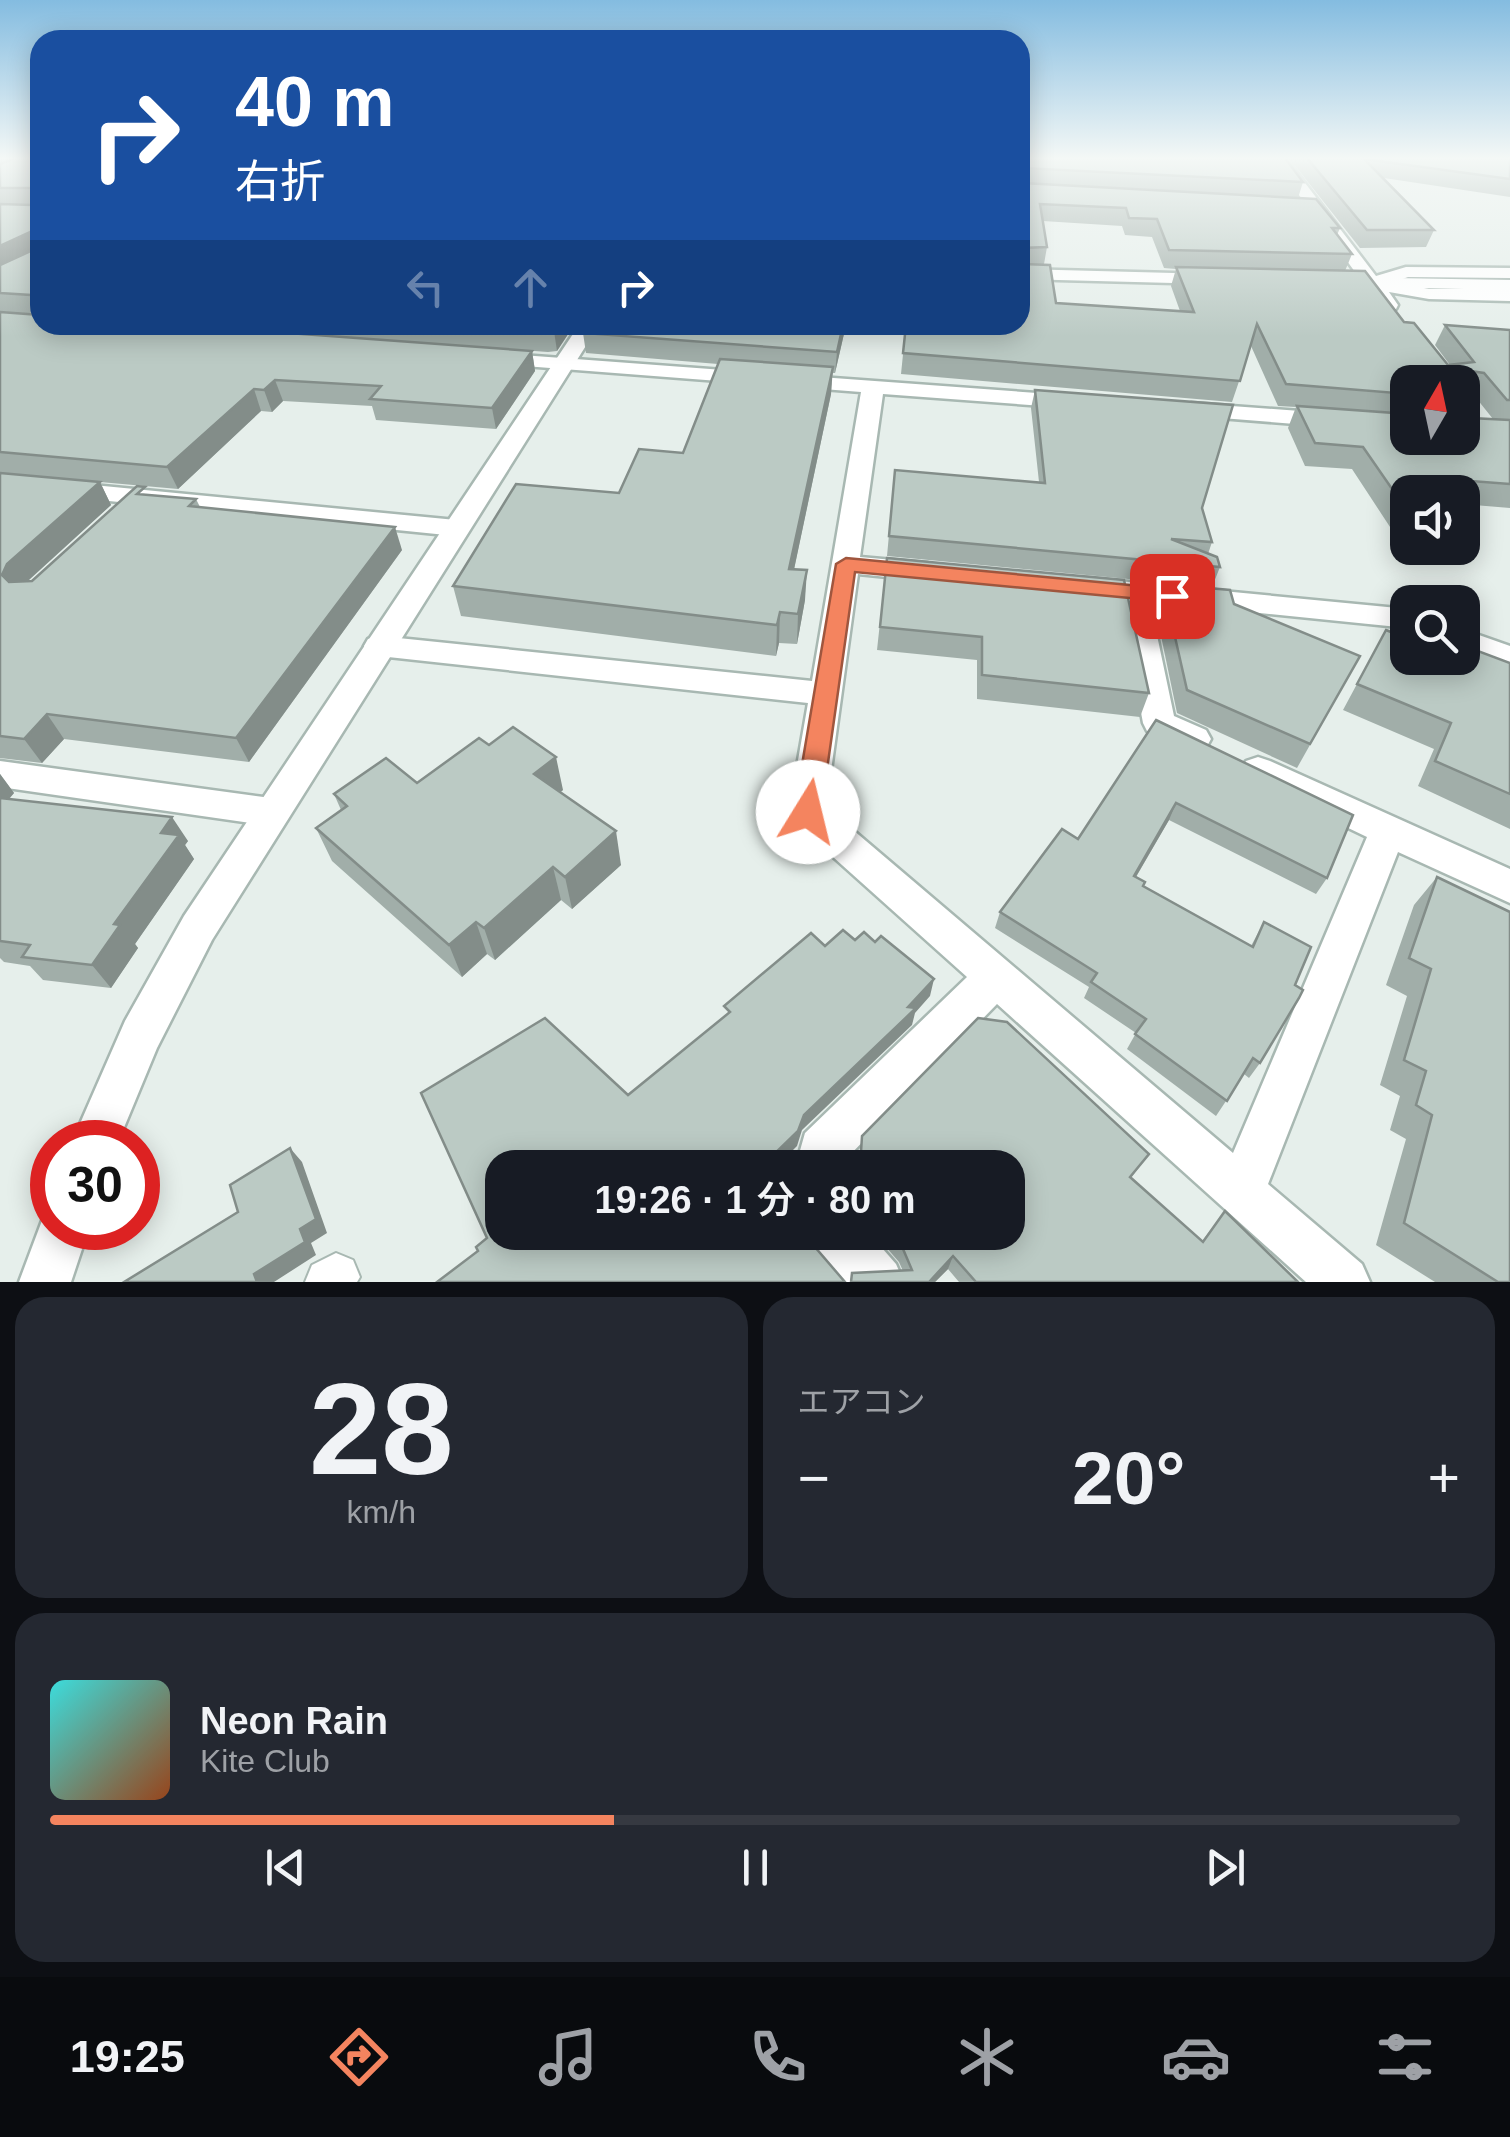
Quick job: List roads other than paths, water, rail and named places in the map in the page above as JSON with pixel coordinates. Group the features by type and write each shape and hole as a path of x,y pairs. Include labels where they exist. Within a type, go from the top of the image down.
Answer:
{"street":[{"path":"1324,218 1406,326"},
{"path":"1373,283 1406,272 1510,273"},
{"path":"1030,274 1236,280"},
{"path":"1314,282 1510,285"},
{"path":"1373,283 1428,294 1510,295"},
{"path":"104,1120 140,1036 190,943 271,812 583,335"},
{"path":"466,356 1090,402"},
{"path":"873,387 808,812 1344,1282"},
{"path":"1170,408 1390,425"},
{"path":"0,483 456,528"},
{"path":"114,522 141,497"},
{"path":"846,564 961,575"},
{"path":"1057,584 1390,617"},
{"path":"1134,592 1160,723 1510,886"},
{"path":"379,646 826,694"},
{"path":"1480,647 1510,658"},
{"path":"0,774 271,812"},
{"path":"1241,1191 1388,832"},
{"path":"822,1150 996,977"},
{"path":"45,1282 56,1250"},
{"path":"850,1250 878,1282"}]}
